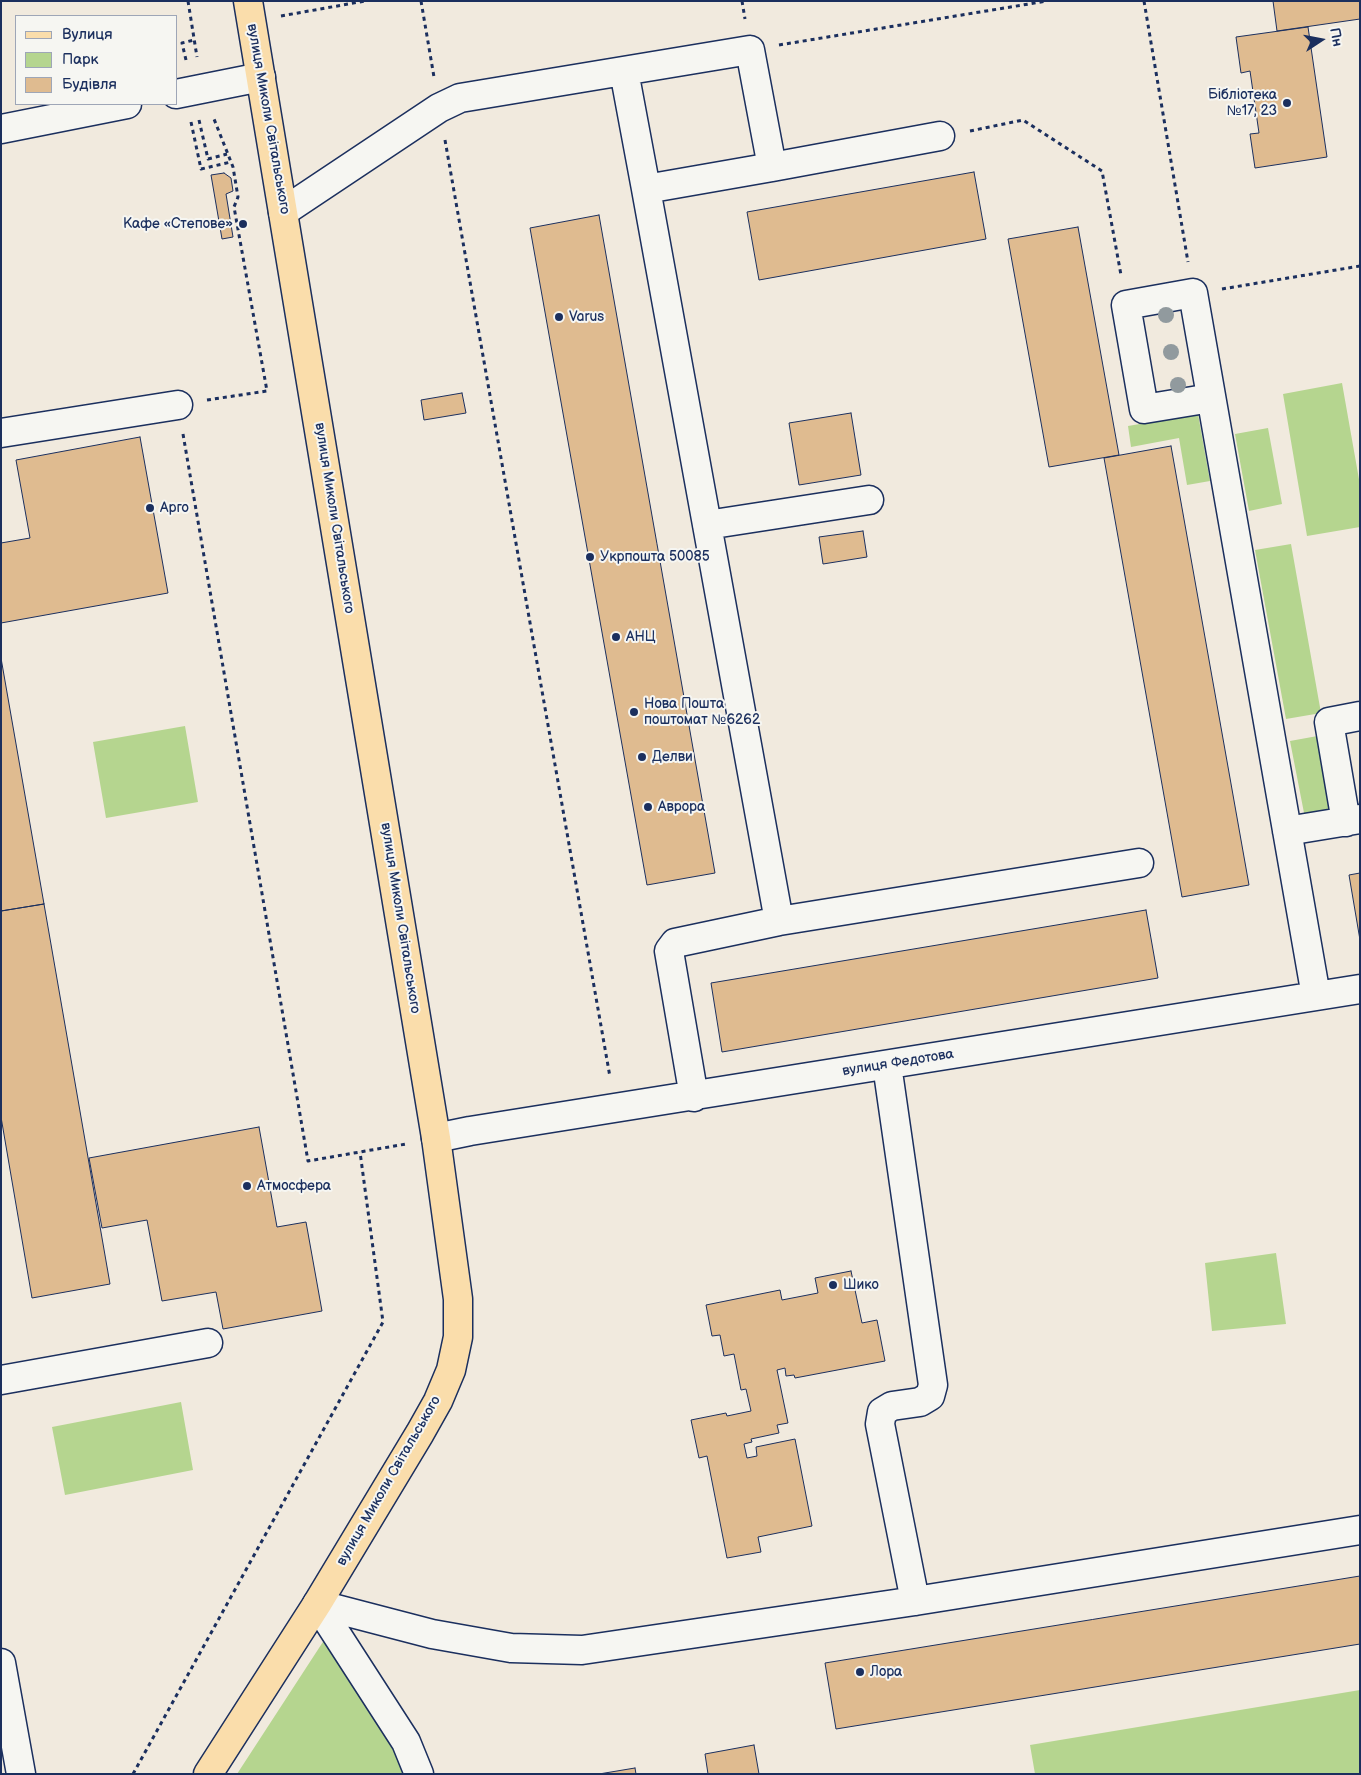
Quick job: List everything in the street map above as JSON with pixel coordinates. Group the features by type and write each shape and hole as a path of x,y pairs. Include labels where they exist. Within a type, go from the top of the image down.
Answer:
{"main road":[{"name":"вулиця Миколи Світальського","path":"208,1774 317,1604 420,1433 438,1401 451,1370 458,1337 458,1300 436,1138 248,1"}],"street":[{"path":"284,212 440,108 460,98 750,50 772,167"},
{"path":"624,71 780,921"},
{"path":"188,92 261,78"},
{"path":"1,129 123,105"},
{"path":"646,189 940,136"},
{"path":"1211,398 1144,409 1126,305 1193,293 1316,996"},
{"path":"1,433 178,405"},
{"path":"707,525 869,500"},
{"path":"1287,832 1353,821 1329,722 1360,716"},
{"path":"694,1097 669,951 675,943 780,921 1139,862"},
{"name":"вулиця Федотова","path":"436,1138 1360,989"},
{"path":"887,1065 933,1385 930,1396 920,1402 892,1406 882,1412 880,1424 915,1601"},
{"path":"1,1380 208,1343"},
{"path":"317,1604 432,1634 503,1646 582,1650 915,1601 1360,1530"},
{"path":"317,1604 406,1742 420,1774"},
{"path":"1,1663 21,1774"}],"path":[{"path":"188,1 194,40 188,92 201,169 231,162"},
{"path":"275,18 365,1"},
{"path":"421,1 616,1109"},
{"path":"742,1 750,50 1048,1"},
{"path":"1144,1 1193,293 1360,266"},
{"path":"182,43 194,40"},
{"path":"188,92 231,162 238,197 234,207 267,391 178,405 308,1161 436,1138"},
{"path":"940,136 1023,120 1102,171 1126,305"},
{"path":"208,158 227,154"},
{"path":"133,1774 383,1322 360,1152"}],"green space":[{"path":"1342,383 1360,485 1360,527 1307,536 1283,394"},
{"path":"1198,414 1210,481 1187,485 1179,438 1131,447 1128,426"},
{"path":"1268,428 1282,504 1249,511 1235,434"},
{"path":"1291,544 1321,713 1286,719 1255,550"},
{"path":"185,726 198,802 106,818 93,742"},
{"path":"1323,735 1338,812 1305,818 1290,741"},
{"path":"1276,1253 1286,1324 1212,1331 1205,1263"},
{"path":"181,1402 193,1470 65,1495 52,1427"},
{"path":"332,1628 406,1742 402,1774 237,1774"},
{"path":"1360,1690 1360,1774 1035,1774 1030,1745"}],"building":[{"path":"1273,1 1360,1 1360,19 1277,31"},
{"name":"Бібліотека №17, 23","path":"1308,27 1327,157 1255,168 1250,134 1259,133 1250,71 1241,73 1236,37"},
{"path":"974,172 986,239 759,280 747,212"},
{"path":"224,173 231,178 233,191 226,194 233,237 222,239 211,175"},
{"path":"599,215 715,873 647,885 530,228"},
{"path":"1078,227 1119,455 1049,467 1008,239"},
{"path":"462,393 466,413 424,420 421,400"},
{"path":"851,413 861,475 799,485 789,423"},
{"path":"140,437 168,593 1,623 1,543 30,538 16,460"},
{"path":"1171,446 1249,885 1182,897 1104,458"},
{"path":"863,531 867,557 823,564 819,537"},
{"path":"1,658 44,904 1,911"},
{"path":"1360,873 1360,940 1349,875"},
{"path":"44,904 110,1284 32,1298 1,1117 1,911"},
{"path":"1146,910 1158,978 722,1052 711,983"},
{"path":"259,1127 277,1227 306,1222 322,1311 223,1329 216,1292 162,1301 147,1220 102,1228 89,1158"},
{"path":"851,1271 862,1323 877,1320 885,1361 795,1378 794,1375 786,1376 785,1368 777,1370 788,1423 777,1425 779,1433 751,1439 752,1442 744,1444 747,1458 757,1456 756,1447 795,1439 812,1526 758,1537 761,1552 727,1558 707,1456 699,1458 691,1420 726,1413 727,1416 751,1411 746,1389 741,1390 734,1354 724,1356 720,1335 712,1336 706,1305 780,1290 782,1300 818,1293 815,1278"},
{"path":"1360,1576 1360,1644 836,1729 825,1663"},
{"path":"754,1745 759,1774 708,1774 705,1754"},
{"path":"635,1768 636,1774 599,1774"}],"place":[{"name":"Бібліотека №17, 23","path":"1287,103"},
{"name":"Кафе «Степове»","path":"243,224"},
{"name":"Varus","path":"559,317"},
{"name":"Арго","path":"150,508"},
{"name":"Укрпошта 50085","path":"590,557"},
{"name":"АНЦ","path":"616,637"},
{"name":"Нова Пошта поштомат №6262","path":"634,712"},
{"name":"Делви","path":"642,757"},
{"name":"Аврора","path":"648,807"},
{"name":"Атмосфера","path":"247,1186"},
{"name":"Шико","path":"833,1285"},
{"name":"Лора","path":"860,1672"}]}
